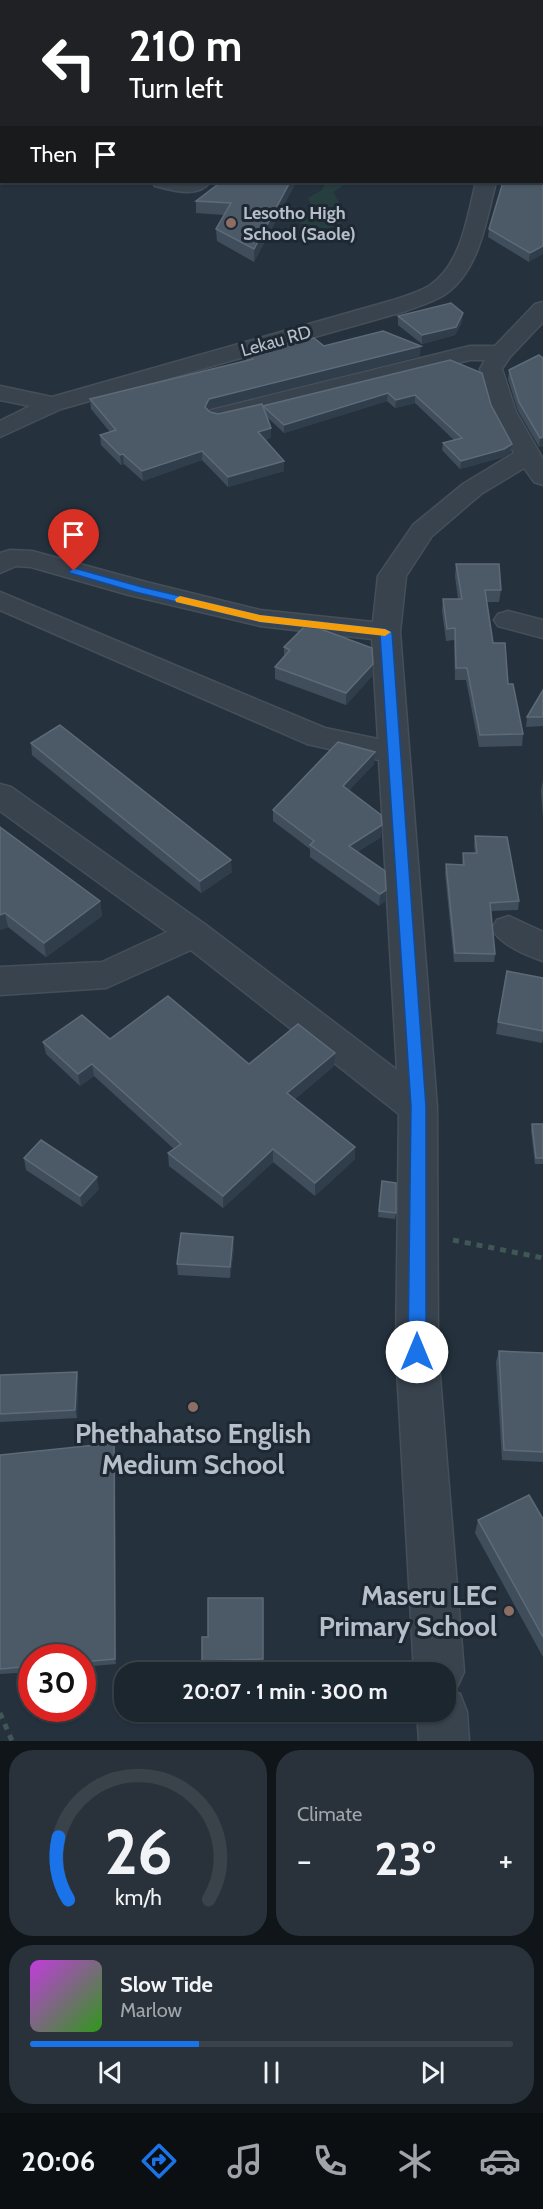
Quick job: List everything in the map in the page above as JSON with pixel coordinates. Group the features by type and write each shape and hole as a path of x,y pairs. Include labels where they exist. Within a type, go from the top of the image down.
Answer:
{"street":[{"path":"168,183 190,187 199,183"},
{"name":"Lekau RD","path":"0,430 53,404 427,296 441,287 464,261 486,183"},
{"path":"438,1662 417,1352 418,1107 386,632 392,576 422,531 472,489 535,466 496,394 491,369 501,353 543,309"},
{"path":"219,415 470,353 501,353"},
{"path":"0,393 53,404"},
{"path":"0,565 10,558 32,559 139,589 260,618 386,632"},
{"path":"0,600 318,737 395,753"},
{"path":"508,620 543,629"},
{"path":"0,795 194,934 418,1107"},
{"path":"510,929 543,948"},
{"path":"0,981 106,975 194,934"},
{"path":"443,1722 444,1741"}],"path":[{"path":"417,1232 543,1258"},
{"path":"0,1713 12,1741"}],"green space":[{"path":"326,183 344,185 333,192 343,209 345,218 340,223 334,227 320,228 292,219 299,210 313,209 308,198 322,190"}],"building":[{"path":"220,183 289,183 254,249 216,229 231,203 196,201"},
{"path":"503,183 543,183 543,246 530,253 489,229"},
{"path":"451,303 463,313 456,327 422,335 398,316"},
{"path":"383,331 421,346 209,399 205,407 210,412 218,414 262,404 271,428 258,432 284,461 228,477 202,451 142,471 123,454 120,455 100,435 116,430 90,399 253,359 246,352 314,338 324,346"},
{"path":"539,355 543,358 543,437 540,438 519,402 509,370"},
{"path":"450,360 482,373 491,405 512,444 504,449 461,461 443,443 462,438 415,395 396,400 388,393 284,425 263,406"},
{"path":"456,564 499,564 501,590 485,590 493,643 505,643 508,684 513,684 523,734 480,735 467,668 456,668 455,628 447,629 443,599 462,599"},
{"path":"307,624 372,648 373,664 346,693 275,667 290,650 284,647"},
{"path":"543,690 543,717 527,717"},
{"path":"60,725 231,860 200,881 31,743"},
{"path":"338,742 375,752 343,786 381,815 382,825 349,846 385,871 386,890 380,894 310,845 314,841 273,810"},
{"path":"0,827 100,901 44,943 5,913 0,915"},
{"path":"475,836 507,837 519,901 490,903 495,954 455,953 446,864 464,865 463,853 477,853"},
{"path":"507,971 543,978 543,1031 498,1022"},
{"path":"168,996 249,1064 298,1024 335,1053 287,1093 355,1147 315,1183 273,1149 223,1196 168,1153 181,1144 92,1064 78,1074 43,1042 82,1015 110,1039"},
{"path":"532,1124 543,1124 543,1158 536,1158"},
{"path":"41,1140 97,1177 80,1196 24,1158"},
{"path":"382,1181 396,1183 396,1213 379,1211"},
{"path":"181,1233 233,1237 230,1267 177,1264"},
{"path":"499,1351 543,1353 543,1452 504,1450"},
{"path":"77,1372 75,1410 0,1414 0,1375"},
{"path":"114,1443 115,1659 96,1661 96,1644 18,1644 18,1667 0,1669 0,1455"},
{"path":"529,1495 543,1519 543,1637 478,1520"},
{"path":"208,1598 263,1598 263,1659 202,1661 202,1637 208,1637"}],"slow traffic":[{"path":"180,599 260,618 385,632"}],"place":[{"name":"Lesotho High School (Saole)","path":"231,223"},
{"name":"Phethahatso English Medium School","path":"193,1407"},
{"name":"Maseru LEC Primary School","path":"509,1611"}],"route":[{"path":"74,571 260,618 386,632 418,1107 417,1352"}]}
